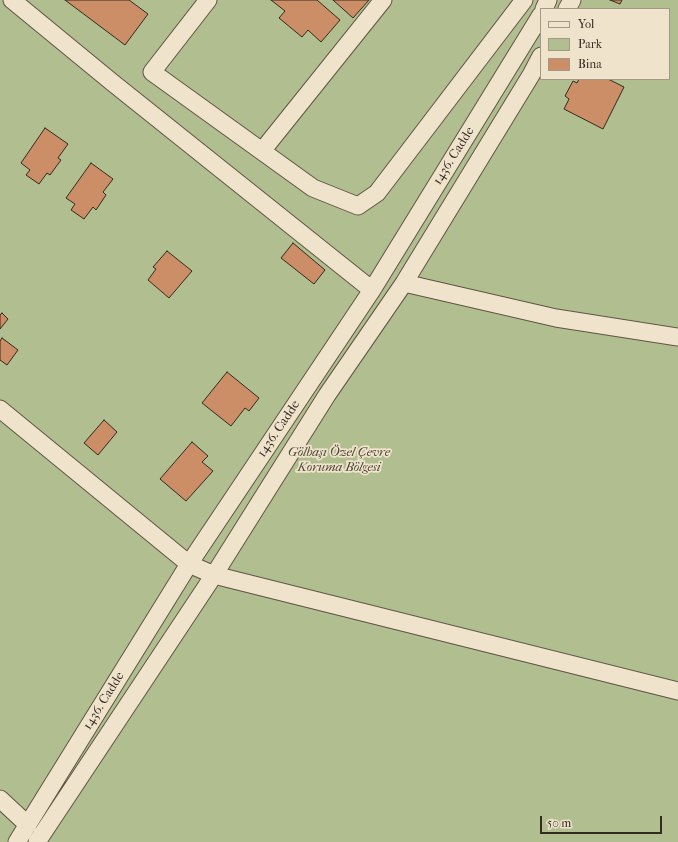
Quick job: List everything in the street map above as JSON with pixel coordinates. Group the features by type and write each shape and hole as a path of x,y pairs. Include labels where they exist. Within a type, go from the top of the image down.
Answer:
{"street":[{"path":"12,0 113,83 372,290"},
{"path":"208,0 152,72 313,188 358,206 376,193 524,0 540,13"},
{"path":"262,152 383,0"},
{"name":"1436. Cadde","path":"17,842 189,564 372,290 540,16"},
{"name":"1436. Cadde","path":"37,842 214,575 327,395 404,283 540,58"},
{"path":"404,283 556,318 678,337"},
{"path":"0,409 189,564 214,575 678,691"},
{"path":"0,799 28,825"}],"green space":[{"name":"Gölbaşı Özel Çevre Koruma Bölgesi","path":"0,0 678,0 678,842 0,842"}],"building":[{"path":"65,0 129,0 148,14 125,45"},
{"path":"271,0 317,0 340,20 321,42 308,30 302,37 279,18 285,11"},
{"path":"333,0 369,0 353,18"},
{"path":"610,0 622,0 620,4"},
{"path":"578,80 610,80 624,87 603,129 564,109 569,99 565,96 573,81 577,83"},
{"path":"45,128 68,144 58,158 61,160 50,175 47,173 39,184 26,175 30,170 21,163"},
{"path":"91,163 113,179 103,192 106,195 96,210 93,207 84,219 71,210 75,204 66,198"},
{"path":"293,243 325,270 314,284 281,258"},
{"path":"167,251 192,271 169,298 148,280 156,269 153,267"},
{"path":"2,313 8,319 0,329 0,315"},
{"path":"2,338 18,350 7,365 0,360 0,341"},
{"path":"227,372 259,398 249,411 245,408 231,426 202,403"},
{"path":"104,420 117,432 98,455 84,443"},
{"path":"192,442 208,456 202,462 213,471 186,501 160,479"}]}
